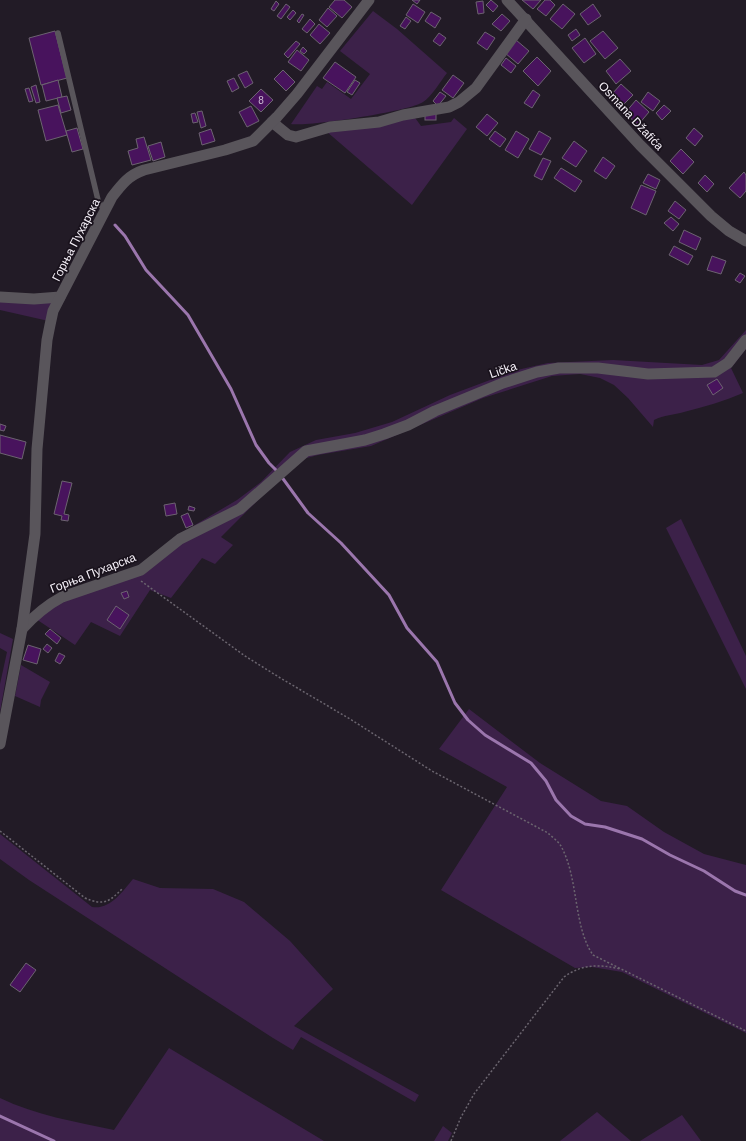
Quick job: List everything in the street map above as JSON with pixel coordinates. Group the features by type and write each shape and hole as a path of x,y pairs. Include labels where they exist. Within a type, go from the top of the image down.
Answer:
{"street":[{"name":"Горња Пухарска","path":"0,744 22,629 35,534 37,449 47,340 53,311 106,212 112,197 123,183 134,173 226,150 252,141 272,122 297,94 369,0"},
{"name":"Osmana Džafića","path":"507,0 640,145 711,216 729,231 746,241"},
{"path":"272,122 288,135 296,137 330,127 380,122 409,114 449,107 459,102 476,88 526,19"},
{"path":"0,297 34,299 60,297"},
{"name":"Lička","path":"274,478 306,452 365,440 384,434 496,386 537,372 559,368 598,368 648,374 714,372 728,364 746,340"},
{"name":"Горња Пухарска","path":"22,629 42,610 62,597 141,570 180,540 240,509 255,498 274,478"}],"lane":[{"path":"58,33 98,200 106,212"}],"path":[{"path":"130,574 164,596 245,656 282,679 432,771 548,833 561,845 569,866 585,944 593,955 746,1031"},
{"path":"0,831 86,898 101,903 111,900 123,888"},
{"path":"451,1141 461,1117 474,1094 564,977 571,972 591,965 623,970"}],"shaded area":[{"path":"373,11 397,29 447,73 436,89 423,102 400,110 337,121 291,124 317,86 322,89 327,82 351,99 370,74 340,51"},
{"path":"413,115 421,126 451,122 454,118 467,129 412,205 326,131"},
{"path":"0,302 54,302 53,322 0,310"},
{"path":"746,330 746,349 731,368 743,393 736,396 699,408 658,418 654,420 653,427 628,398 614,385 600,378 580,374 552,376 483,398 371,446 303,459 281,477 221,537 233,545 215,564 202,558 171,598 150,590 120,636 91,622 75,645 30,615 142,565 173,538 237,500 261,482 290,452 316,440 355,433 392,422 450,395 517,370 548,363 613,360 702,365 719,360"},
{"path":"681,519 746,656 746,689 666,528"},
{"path":"0,633 13,639 0,712 0,684 7,652 0,648"},
{"path":"21,665 50,682 41,700 40,707 15,696"},
{"path":"469,709 540,763 601,801 627,806 664,832 704,854 746,865 746,1033 622,972 592,967 575,968 441,890 507,787 439,749"},
{"path":"0,834 92,907 104,906 110,903 133,879 160,888 213,889 244,902 290,941 333,989 294,1026 419,1095 415,1102 301,1037 293,1050 273,1038 29,880 0,859"},
{"path":"169,1048 324,1141 0,1141 0,1098 41,1113 70,1121 114,1130"},
{"path":"597,1112 631,1141 560,1141"},
{"path":"682,1115 701,1141 640,1141"},
{"path":"443,1126 452,1133 448,1141 434,1141"}],"building":[{"path":"335,0 344,0 352,7 342,18 329,7"},
{"path":"412,0 420,0 417,4"},
{"path":"491,0 498,6 493,12 486,5"},
{"path":"522,0 541,0 533,9"},
{"path":"545,0 550,0 555,5 546,16 537,9"},
{"path":"276,1 279,4 274,11 271,9"},
{"path":"483,1 484,13 478,14 476,2"},
{"path":"286,4 290,7 281,19 277,16"},
{"path":"413,4 425,12 418,23 406,15"},
{"path":"563,4 575,14 562,29 550,19"},
{"path":"593,4 601,16 588,25 580,14"},
{"path":"328,8 337,16 327,27 319,20"},
{"path":"293,10 296,13 290,20 287,17"},
{"path":"431,12 441,18 435,28 425,21"},
{"path":"302,14 304,15 299,23 297,21"},
{"path":"502,14 510,21 501,31 492,24"},
{"path":"406,17 411,21 405,29 400,26"},
{"path":"310,19 315,24 307,33 302,29"},
{"path":"319,24 330,33 320,44 310,35"},
{"path":"576,29 580,35 572,41 568,35"},
{"path":"55,31 67,78 41,85 29,38"},
{"path":"603,31 618,48 605,59 590,41"},
{"path":"485,32 495,38 487,50 477,43"},
{"path":"439,33 446,38 440,46 433,41"},
{"path":"585,38 596,54 584,63 572,48"},
{"path":"516,40 529,51 518,64 505,53"},
{"path":"296,41 300,44 288,58 284,54"},
{"path":"303,47 307,51 304,54 300,51"},
{"path":"297,50 309,60 301,71 288,62"},
{"path":"537,57 551,71 538,86 523,71"},
{"path":"506,58 516,66 511,73 501,65"},
{"path":"620,59 631,71 616,84 606,71"},
{"path":"335,62 356,77 345,93 323,78"},
{"path":"283,70 295,82 286,91 274,79"},
{"path":"247,71 253,83 245,88 238,75"},
{"path":"453,75 464,83 453,98 442,90"},
{"path":"234,78 239,88 232,92 227,81"},
{"path":"58,80 62,97 46,101 42,85"},
{"path":"355,80 360,83 352,95 347,92"},
{"path":"621,84 633,95 623,105 612,94"},
{"path":"36,85 40,102 36,103 31,87"},
{"path":"29,88 33,101 29,102 25,89"},
{"path":"261,89 273,100 261,112 249,101"},
{"path":"533,90 540,95 532,108 524,103"},
{"path":"440,92 446,96 438,106 433,101"},
{"path":"648,92 660,101 653,111 641,102"},
{"path":"67,96 71,110 61,113 57,98"},
{"path":"636,100 649,112 638,125 625,113"},
{"path":"58,105 67,135 46,141 38,110"},
{"path":"664,105 671,111 662,120 656,113"},
{"path":"251,106 259,121 247,127 239,112"},
{"path":"202,111 206,126 201,128 197,112"},
{"path":"425,111 436,111 436,120 425,120"},
{"path":"195,113 198,122 193,123 191,114"},
{"path":"487,114 498,123 487,136 476,127"},
{"path":"77,128 83,149 72,152 66,131"},
{"path":"694,128 703,136 695,146 686,138"},
{"path":"211,129 215,141 202,145 199,133"},
{"path":"495,131 506,139 500,147 489,139"},
{"path":"516,131 529,139 518,158 505,150"},
{"path":"539,131 551,138 541,155 529,149"},
{"path":"144,137 151,160 132,165 128,151 138,148 136,139"},
{"path":"574,141 587,151 576,167 562,158"},
{"path":"161,142 165,157 153,161 148,146"},
{"path":"681,149 694,162 683,174 670,161"},
{"path":"603,157 615,166 606,179 594,171"},
{"path":"543,158 551,161 542,180 534,176"},
{"path":"561,168 582,181 575,192 554,178"},
{"path":"744,172 746,175 746,191 740,198 729,188"},
{"path":"648,174 660,180 656,189 643,183"},
{"path":"705,175 714,184 707,192 698,183"},
{"path":"641,185 656,191 646,215 631,208"},
{"path":"675,201 686,210 679,219 668,211"},
{"path":"671,217 679,224 673,231 664,223"},
{"path":"684,230 701,238 696,250 679,242"},
{"path":"674,246 693,256 688,265 669,255"},
{"path":"712,256 726,261 721,274 707,270"},
{"path":"740,273 745,276 740,283 735,280"},
{"path":"717,379 723,388 713,395 707,385"},
{"path":"0,424 6,426 4,431 0,430"},
{"path":"0,435 26,442 22,459 0,453"},
{"path":"62,481 72,483 64,514 69,515 68,521 61,520 62,516 54,514"},
{"path":"175,503 177,514 166,516 164,505"},
{"path":"189,506 195,508 194,511 188,510"},
{"path":"188,513 193,525 186,528 181,516"},
{"path":"127,591 129,597 124,599 121,593"},
{"path":"116,606 129,615 120,629 107,620"},
{"path":"50,629 61,638 57,644 45,634"},
{"path":"47,644 52,648 48,653 43,649"},
{"path":"28,645 41,649 37,664 23,660"},
{"path":"59,653 65,656 60,664 55,661"},
{"path":"26,963 36,970 20,992 10,985"}],"waterway":[{"path":"115,225 125,236 146,270 188,315 231,389 256,445 269,463 278,472"},
{"path":"281,476 308,513 341,543 389,595 407,628 437,662 455,703 468,720 485,735 531,763 546,781 556,800 571,816 585,824 605,827 642,839 670,855 704,871 735,891 746,895"},
{"path":"0,1116 54,1141"}]}
